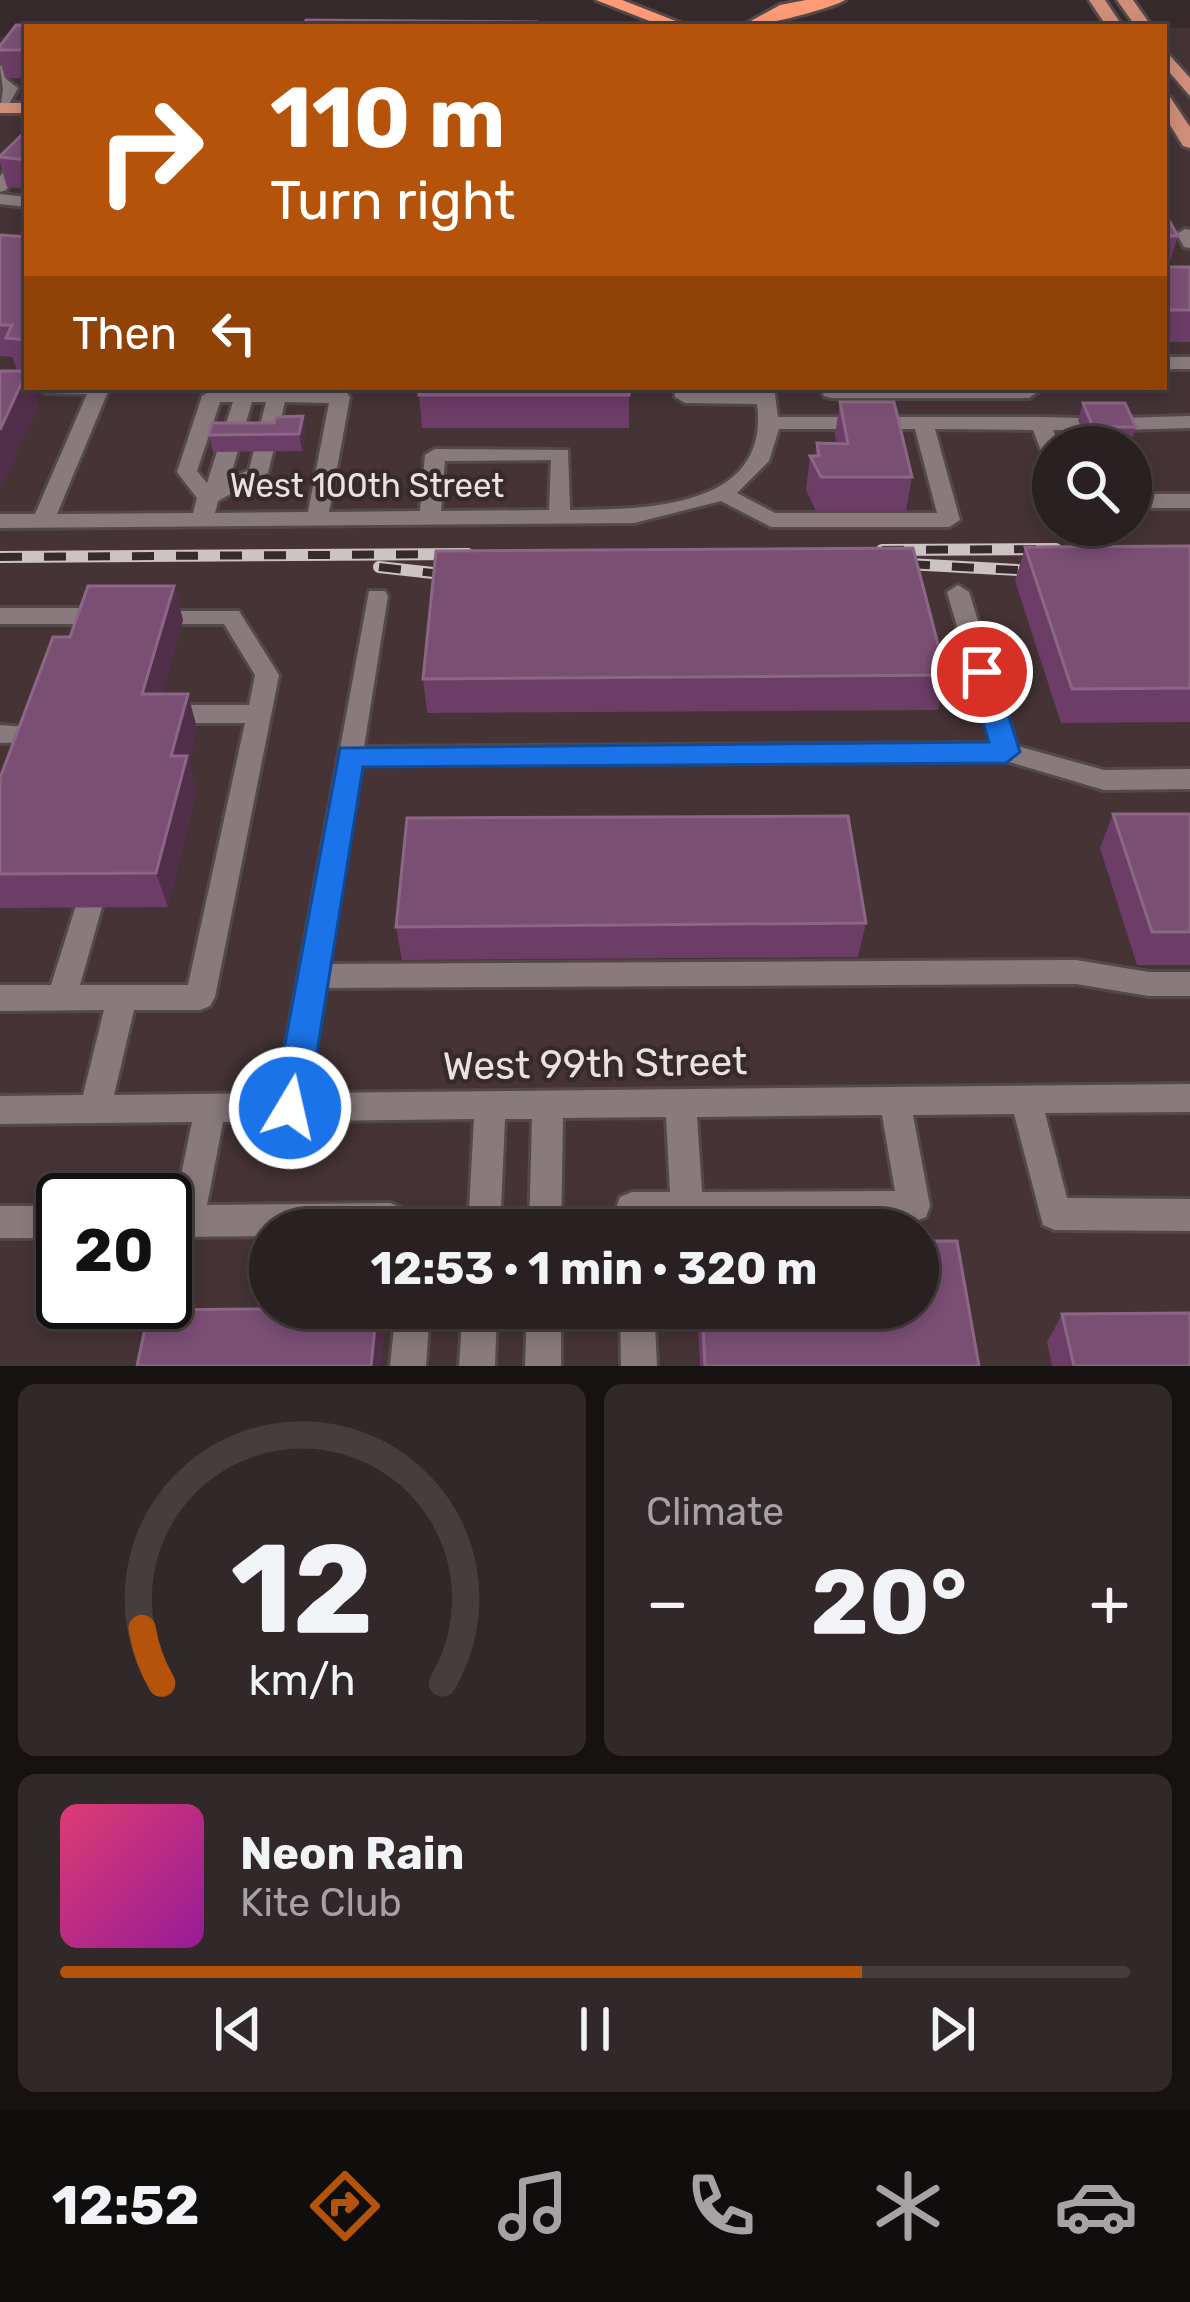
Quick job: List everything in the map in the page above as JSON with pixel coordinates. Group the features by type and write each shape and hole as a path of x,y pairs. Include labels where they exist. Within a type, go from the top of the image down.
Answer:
{"highway":[{"path":"605,0 673,24"},
{"path":"755,24 786,9 836,0"}],"main road":[{"path":"1167,106 1190,143"}],"street":[{"path":"8,99 20,47 24,46"},
{"path":"0,187 24,156"},
{"path":"43,521 99,390"},
{"path":"684,390 685,398 764,392 769,423 759,460 725,490 771,520 949,520 922,423"},
{"path":"831,390 930,390"},
{"path":"205,508 187,472 212,396 340,397 317,519"},
{"path":"205,508 258,473 260,396"},
{"path":"205,508 260,396"},
{"path":"1121,424 1190,422"},
{"path":"769,423 1080,424"},
{"path":"430,518 435,455 456,454 561,454 559,517"},
{"name":"West 100th Street","path":"0,521 205,508 317,519 559,517 674,511 725,490"},
{"path":"1152,501 1190,501"},
{"path":"958,592 1006,752"},
{"path":"290,1108 377,596"},
{"path":"0,616 231,616 267,675 200,997 0,998"},
{"path":"157,714 259,714"},
{"path":"0,734 42,734"},
{"path":"350,756 1006,752 1104,780 1190,779"},
{"path":"62,998 88,907"},
{"path":"312,976 1076,972 1149,985 1190,984"},
{"path":"95,1109 122,997"},
{"name":"West 99th Street","path":"0,1110 1190,1098"},
{"path":"1026,1100 1055,1214 1190,1215"},
{"path":"632,1209 914,1206 896,1101"},
{"path":"681,1104 687,1207"},
{"path":"546,1209 548,1105"},
{"path":"485,1209 490,1106"},
{"path":"191,1173 210,1108"},
{"path":"192,1221 249,1220"},
{"path":"0,1222 36,1222"},
{"path":"408,1366 411,1329"},
{"path":"477,1366 479,1329"},
{"path":"543,1366 544,1329"},
{"path":"638,1329 639,1366"}],"shaded area":[{"path":"1167,28 1190,28 1190,1366 0,1366 0,37 24,34 24,390 1167,390"}],"building":[{"path":"306,20 537,22 537,24 304,24"},
{"path":"16,25 24,25 24,50 0,50"},
{"path":"24,133 24,160 0,156"},
{"path":"1167,217 1178,236 1167,236"},
{"path":"0,235 24,237 24,340 6,338 12,325 0,325"},
{"path":"1167,267 1190,267 1190,310 1167,310"},
{"path":"0,371 24,371 24,378 0,430"},
{"path":"420,390 629,390 629,395 419,395"},
{"path":"840,402 894,402 912,477 821,477 810,456 819,456 817,443 848,444"},
{"path":"1083,403 1125,403 1136,426 1093,426"},
{"path":"303,416 299,434 209,435 212,423 274,423 276,417"},
{"path":"1190,546 1190,688 1072,689 1025,547"},
{"path":"913,548 946,675 423,679 436,551"},
{"path":"88,586 174,586 142,694 188,694 171,756 187,756 156,873 0,874 0,778 53,637 70,637"},
{"path":"1113,814 1190,814 1190,932 1152,932"},
{"path":"848,816 866,923 396,927 407,818"},
{"path":"939,1241 957,1241 979,1366 705,1366 703,1329 939,1329"},
{"path":"249,1309 249,1329 375,1329 371,1366 137,1366 145,1329 192,1329 192,1310"},
{"path":"1190,1313 1190,1366 1074,1366 1062,1314"}],"railway":[{"path":"882,550 1056,549"},
{"path":"0,557 468,554"},
{"path":"908,564 1052,572"},
{"path":"379,567 469,577"}],"route":[{"path":"290,1108 350,756 1006,752 982,672"}]}
